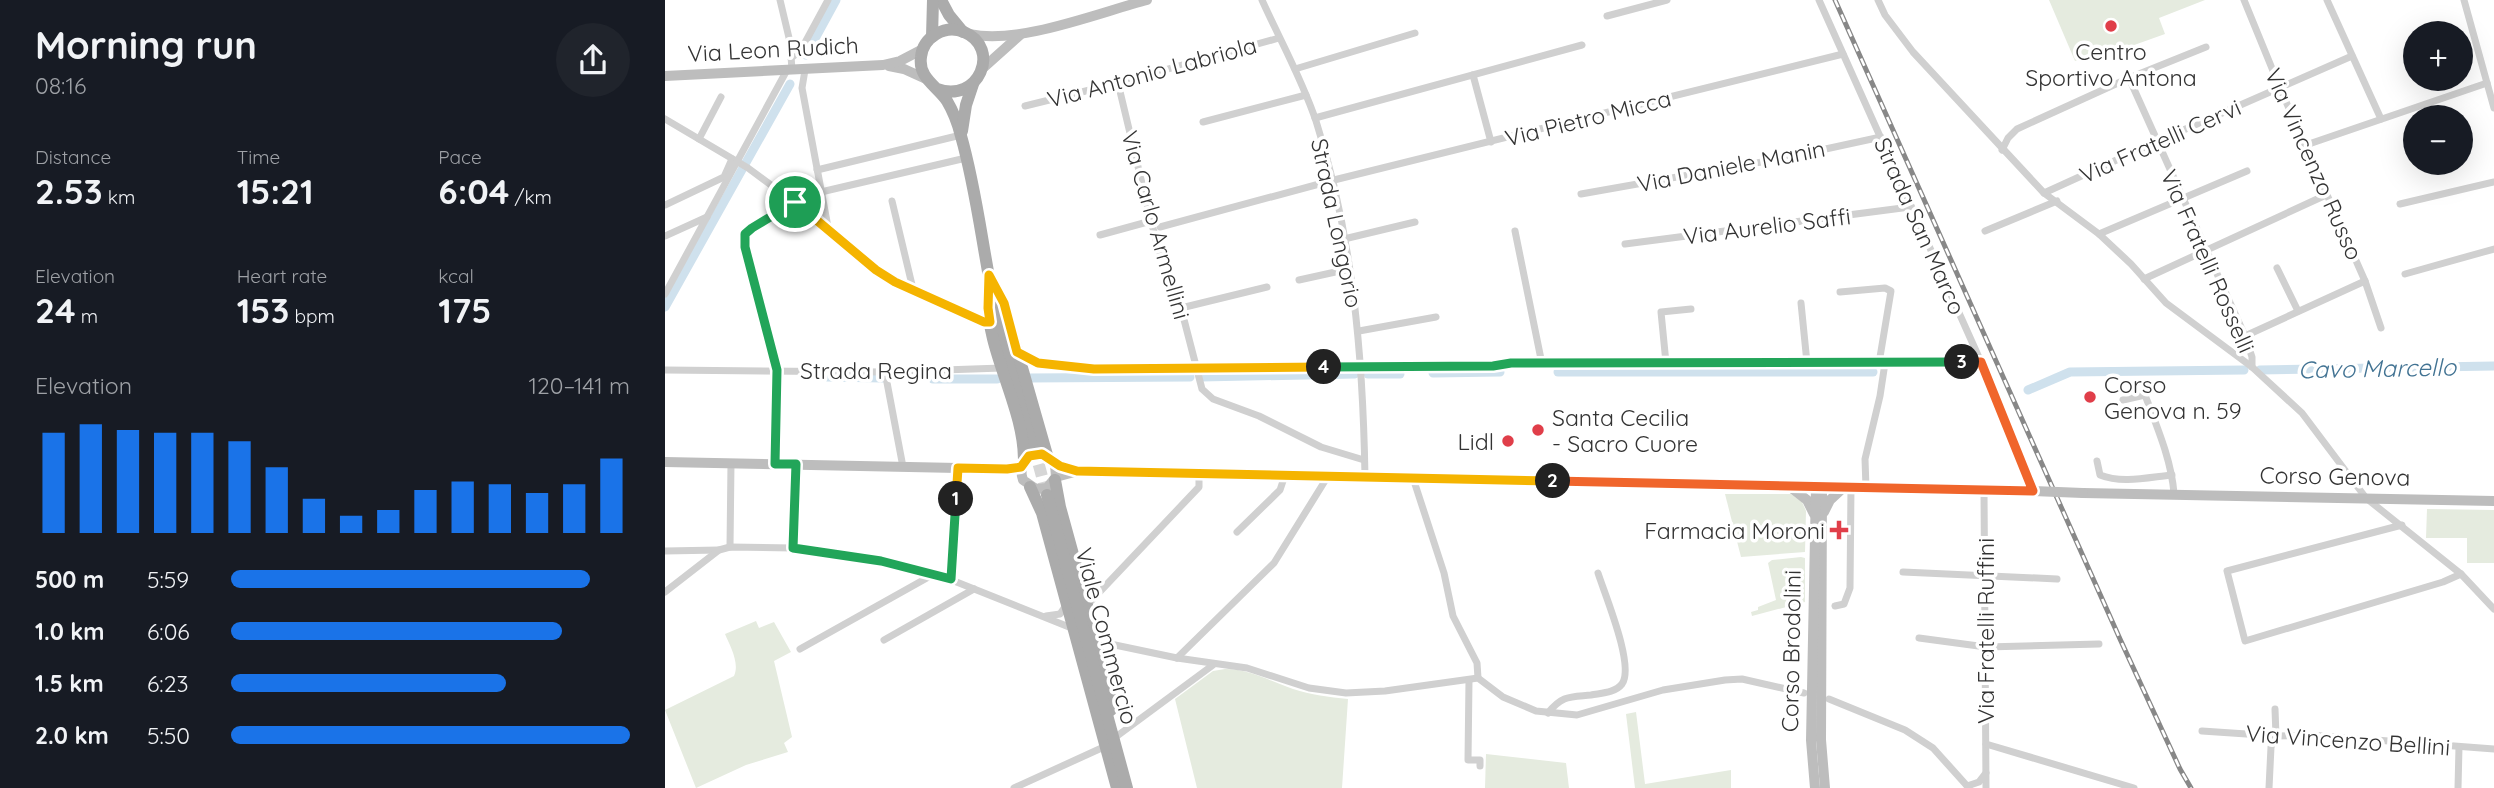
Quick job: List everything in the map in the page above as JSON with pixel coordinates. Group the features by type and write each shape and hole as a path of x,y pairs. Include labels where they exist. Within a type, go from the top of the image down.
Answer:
{"main road":[{"path":"932,37 933,0"},
{"path":"941,0 949,15 979,45 982,69"},
{"path":"883,65 900,61 923,49 932,37 947,30 993,38 1020,35 1147,0"},
{"path":"961,135 973,84 994,56 1020,35"},
{"path":"923,49 921,64 926,79"},
{"path":"883,65 904,69 926,79 950,108 961,135 989,275 1034,447"},
{"name":"Via Leon Rudich","path":"665,76 883,65"},
{"path":"937,89 955,92 973,84"},
{"path":"989,275 990,322 1021,436 1022,468 1042,513 1074,629 1110,742"},
{"path":"989,275 1004,303 1051,459 1060,507 1110,689 1110,742 1117,788"},
{"path":"665,461 1007,469 1022,468 1035,454 1051,459"},
{"name":"Corso Genova","path":"1051,459 1077,471"},
{"name":"Corso Genova","path":"1030,487 1047,488 1055,478 1077,471 2494,501"},
{"path":"1789,486 1819,514 1830,500 1847,487"},
{"name":"Corso Brodolini","path":"1819,486 1821,740 1825,788"},
{"name":"Viale Commercio","path":"1047,495 1110,742 1127,788"},
{"name":"Corso Brodolini","path":"1815,788 1811,740 1819,514"}],"street":[{"path":"665,294 790,70 791,58 780,0"},
{"path":"791,58 801,50 828,0"},
{"name":"Strada Longorio","path":"1262,0 1306,95 1334,180 1359,331 1365,477"},
{"path":"1607,16 1667,0"},
{"name":"Strada San Marco","path":"1819,0 1981,362 2033,491"},
{"path":"1878,0 1885,15 1913,52 2001,150 2044,193 2099,234 2166,303 2252,368 2301,413 2366,498 2461,574 2494,609"},
{"path":"2327,0 2381,119"},
{"path":"2464,0 2494,108"},
{"name":"Via Vincenzo Russo","path":"2247,1 2280,88 2365,281 2381,328"},
{"path":"1295,69 1415,33"},
{"name":"Via Antonio Labriola","path":"1025,106 1279,38"},
{"path":"1315,118 1582,46"},
{"path":"2001,150 2017,129 2129,78 2206,47"},
{"name":"Via Pietro Micca","path":"1160,227 1334,180 1843,54"},
{"name":"Via Fratelli Cervi","path":"2044,193 2352,56"},
{"path":"805,70 802,88 828,227"},
{"path":"1473,75 1491,142"},
{"name":"Via Fratelli Rosselli","path":"2129,78 2245,336 2252,357 2252,368"},
{"name":"Via Carlo Armellini","path":"1118,83 1151,221 1168,283 1181,308 1200,386 1213,399 1259,416 1321,447 1364,460"},
{"path":"2306,145 2487,83"},
{"path":"1203,122 1306,95"},
{"path":"699,139 721,97"},
{"path":"667,122 740,163 828,227 876,270 974,318 990,322"},
{"path":"817,170 961,135"},
{"name":"Via Daniele Manin","path":"1581,194 1783,158 1881,137"},
{"path":"821,192 966,158"},
{"path":"665,205 724,177 740,163"},
{"path":"2099,234 2247,171"},
{"path":"2400,204 2494,182"},
{"path":"2144,279 2326,195"},
{"path":"892,201 913,289"},
{"path":"1985,231 2057,201"},
{"path":"775,464 777,370 745,247 745,234 795,202"},
{"name":"Via Aurelio Saffi","path":"1625,244 1910,207"},
{"path":"665,236 708,216"},
{"path":"1100,235 1151,221"},
{"path":"1343,239 1415,222"},
{"path":"1515,231 1542,364"},
{"path":"2405,274 2494,249"},
{"path":"2277,268 2298,311"},
{"path":"1299,280 1349,269"},
{"path":"2245,336 2365,281"},
{"path":"1181,308 1267,287"},
{"path":"1840,292 1885,288 1891,291 1873,425 1865,459 1866,488"},
{"path":"1801,303 1807,363"},
{"path":"1667,362 1661,312 1691,309"},
{"name":"Strada Longorio","path":"1359,331 1436,317"},
{"path":"1017,352 1038,363 1094,369 1493,366 1511,363 1981,362"},
{"path":"1023,373 1038,363"},
{"name":"Strada Regina","path":"665,370 885,372 1003,368"},
{"path":"885,372 903,467"},
{"path":"2123,400 2145,395 2172,475 2174,493"},
{"path":"2097,461 2100,475 2107,478 2132,479 2172,475"},
{"path":"730,547 731,463"},
{"path":"793,548 796,464"},
{"path":"951,579 958,468"},
{"path":"1091,601 1199,487 1199,474"},
{"path":"1237,532 1280,490 1285,475"},
{"path":"1177,659 1274,563 1328,476"},
{"path":"1413,478 1444,573 1453,616 1476,663 1478,678 1503,697 1536,711 1577,715 1663,690 1725,680 1742,679 1804,693"},
{"path":"1835,606 1844,604 1850,588 1847,487"},
{"name":"Via Fratelli Ruffini","path":"1984,490 1986,788"},
{"path":"2402,525 2227,571 2245,641 2443,582 2461,574"},
{"path":"665,551 719,550 730,547 793,548 881,561 934,573 1074,629"},
{"path":"665,592 719,550"},
{"path":"1903,572 2057,579"},
{"path":"800,649 934,573"},
{"path":"1548,713 1565,697 1607,692 1617,689 1624,682 1626,667 1622,648 1598,573"},
{"path":"884,640 974,589"},
{"path":"1045,617 1060,614 1067,603"},
{"path":"1919,638 1986,647 2099,644"},
{"path":"1096,641 1177,659 1247,668 1310,688 1346,694 1478,678"},
{"path":"1014,788 1110,742 1213,665"},
{"path":"1469,680 1468,760 1480,760 1480,766"},
{"path":"1829,699 1905,730 1933,748 1968,787 1979,782 1986,772"},
{"path":"2269,788 2271,747 2276,736 2275,709"},
{"name":"Via Vincenzo Bellini","path":"2202,731 2276,736 2310,735 2494,749"},
{"path":"1986,744 2134,788"},
{"path":"2458,788 2459,747"},
{"name":"Via Fratelli Ruffini","path":"1986,772 1992,788"}],"shaded area":[{"name":"Centro Sportivo Antona","path":"2049,0 2205,0 2159,18 2165,34 2123,49 2119,46 2075,61"},
{"path":"1725,494 1791,494 1802,502 1806,511 1805,552 1741,557"},
{"path":"2427,509 2494,510 2494,563 2467,563 2467,538 2426,538"},
{"path":"1805,558 1805,602 1752,616 1751,612 1758,610 1758,607 1776,600 1768,563 1772,560"},
{"path":"756,621 759,628 774,622 791,652 774,661 792,737 784,743 788,752 746,765 696,788 665,710 734,676 735,660 725,634"},
{"path":"1225,669 1252,673 1307,693 1348,699 1342,788 1197,788 1175,699 1213,671"},
{"path":"1636,712 1645,784 1731,770 1731,788 1635,788 1626,714"},
{"path":"1486,754 1566,763 1569,788 1485,788"}],"waterway":[{"path":"806,55 836,0"},
{"path":"665,307 790,84"},
{"name":"Cavo Marcello","path":"2260,370 2494,366"},
{"name":"Cavo Marcello","path":"2028,390 2070,372 2244,370"},
{"path":"1433,373 1500,372"},
{"name":"Cavo Marcello","path":"1558,372 1873,372"},
{"name":"Cavo Marcello","path":"1201,377 1355,374"},
{"name":"Cavo Marcello","path":"1368,374 1400,374"},
{"name":"Cavo Marcello","path":"827,377 883,378"},
{"name":"Cavo Marcello","path":"1028,378 1190,377"},
{"name":"Cavo Marcello","path":"933,379 997,379"}],"tunnel":[{"path":"1034,447 1047,495"}],"railway":[{"path":"1835,0 2120,639 2191,788"}],"place":[{"name":"Centro Sportivo Antona","path":"2111,26"},
{"name":"Corso Genova n. 59","path":"2090,397"},
{"name":"Santa Cecilia - Sacro Cuore","path":"1538,430"},
{"name":"Lidl","path":"1508,441"},
{"name":"Farmacia Moroni","path":"1839,530"}],"route":[{"path":"795,202 876,270 895,282 984,322 990,322 989,275 1004,303 1017,352 1038,363 1094,369 1493,366 1511,363 1981,362 2033,491 1077,471 1055,464 1047,455 1037,453 1026,458 1021,467 958,468 951,579 881,561 793,548 796,464 775,464 777,370 745,247 745,234 795,202"}]}
